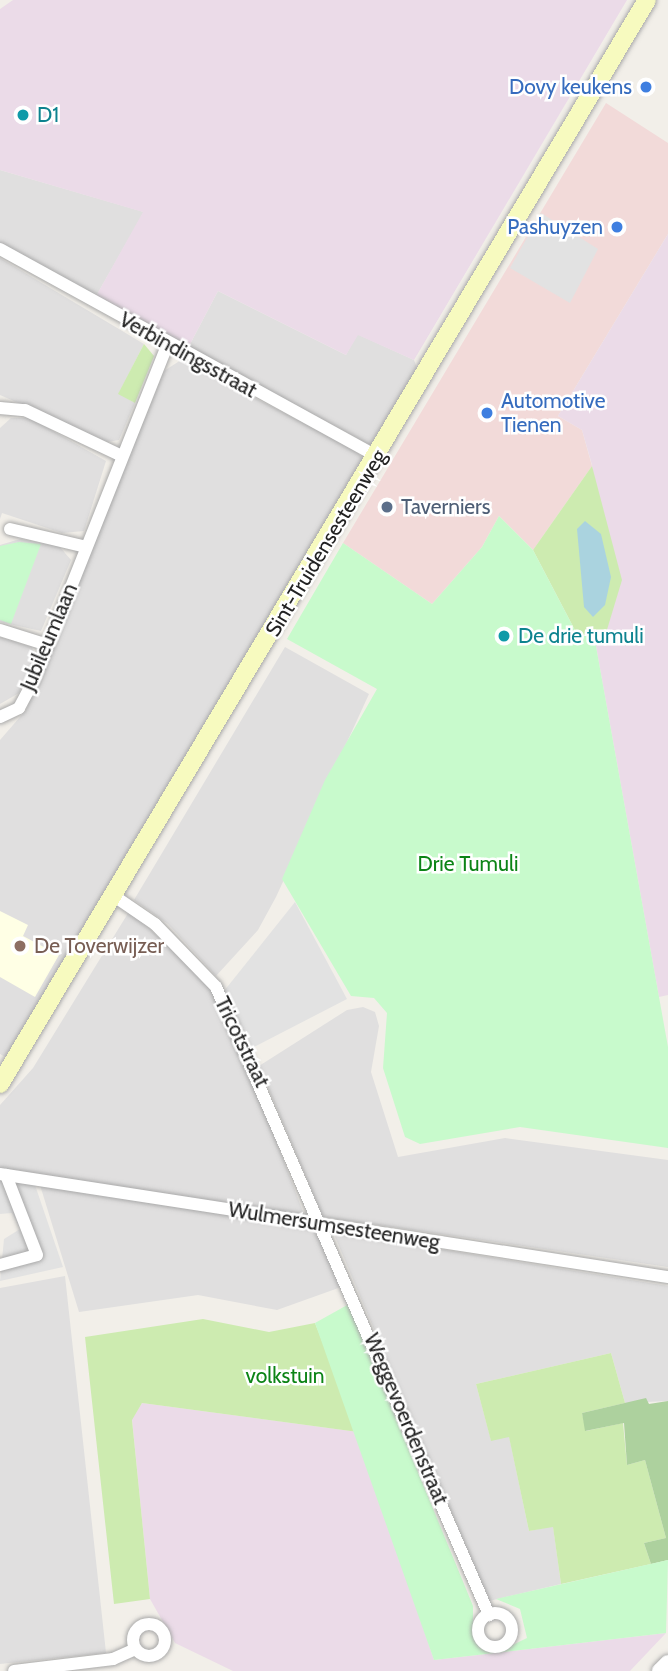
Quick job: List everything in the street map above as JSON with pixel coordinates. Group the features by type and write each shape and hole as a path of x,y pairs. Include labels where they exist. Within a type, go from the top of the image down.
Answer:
{"main road":[{"name":"Sint-Truidensesteenweg","path":"0,1084 6,1065 114,896 378,457 647,0"}],"street":[{"name":"Verbindingsstraat","path":"0,249 167,346 378,457"},
{"name":"Jubileumlaan","path":"0,717 19,708 48,645 167,346"},
{"path":"0,408 25,410 122,456"},
{"path":"10,529 86,547"},
{"path":"0,630 48,645"},
{"name":"Tricotstraat","path":"114,896 155,924 216,987 323,1223"},
{"path":"0,1265 37,1255 3,1174"},
{"name":"Wulmersumsesteenweg","path":"3,1174 668,1277"},
{"name":"Weggevoerdenstraat","path":"323,1223 489,1615"},
{"path":"14,1671 113,1659 135,1649"},
{"path":"660,1671 668,1663"}],"shaded area":[{"path":"13,0 627,0 414,360 358,335 346,355 218,291 188,348 95,298 143,212 0,170 0,9"},
{"path":"606,103 668,143 668,234 558,416 582,430 592,466 533,550 499,516 482,547 432,604 343,543"},
{"path":"0,170 144,212 95,298 0,243"},
{"path":"541,213 598,249 570,303 510,268"},
{"path":"668,234 668,995 659,997 594,635 606,632 592,465 582,430 558,416"},
{"path":"0,258 144,344 119,393 135,403 119,440 107,442 0,395"},
{"path":"218,291 346,355 357,334 414,360 417,368 372,446 188,348"},
{"path":"181,360 356,450 364,461 9,1059 0,1054 0,740 26,710 164,371"},
{"path":"11,418 30,418 106,461 84,531 62,533 2,513 0,519 0,428"},
{"path":"20,539 59,546 71,560 41,631 0,622 0,545"},
{"path":"0,637 32,647 35,655 19,693 0,704"},
{"path":"285,647 369,694 276,897 258,930 216,976 168,924 134,900"},
{"path":"295,902 347,999 252,1048 224,991"},
{"path":"130,910 207,984 239,1043 305,1217 0,1169 0,1105 33,1068"},
{"name":"De Toverwijzer","path":"0,911 28,925 23,936 59,955 35,997 0,977"},
{"path":"363,1007 375,1012 379,1026 371,1072 398,1157 505,1138 668,1160 668,1267 323,1217 259,1066 347,1010"},
{"path":"0,1180 35,1185 63,1267 0,1281 4,1239 20,1229 12,1213 0,1214"},
{"path":"40,1185 320,1227 344,1286 277,1310 198,1295 79,1312"},
{"path":"333,1232 668,1286 668,1401 625,1403 611,1353 476,1384 491,1440 509,1436 529,1531 553,1526 561,1584 489,1601"},
{"path":"65,1276 106,1653 0,1664 0,1288"},
{"path":"142,1403 358,1432 434,1660 666,1633 630,1671 233,1671 175,1643 150,1599 132,1419"}],"green space":[{"path":"144,344 154,356 135,403 118,394"},
{"path":"592,466 622,580 606,633 578,636 533,550"},
{"name":"Drie Tumuli","path":"499,516 533,550 578,636 594,635 668,1047 668,1148 520,1127 420,1144 405,1137 383,1068 387,1013 374,998 351,996 282,879 325,780 377,689 287,639 343,543 432,604 482,547"},
{"path":"19,542 41,544 11,624 0,620 0,546"},
{"path":"349,1304 473,1606 473,1635 480,1647 498,1652 527,1638 520,1609 496,1599 668,1560 666,1633 434,1660 315,1323"},
{"name":"volkstuin","path":"203,1319 269,1332 315,1323 358,1432 142,1403 132,1420 150,1599 114,1604 85,1337"},
{"path":"611,1353 625,1403 582,1413 586,1431 623,1423 627,1465 645,1460 666,1538 644,1543 651,1564 561,1584 553,1527 529,1531 509,1437 491,1441 476,1384"},
{"path":"646,1398 649,1404 668,1401 668,1560 651,1564 644,1543 666,1538 645,1460 627,1465 624,1423 585,1431 582,1413"}],"water":[{"path":"585,521 601,534 611,577 605,605 593,617 584,607 577,529"}],"place":[{"name":"Dovy keukens","path":"646,87"},
{"name":"D1","path":"23,115"},
{"name":"Pashuyzen","path":"617,227"},
{"name":"Automotive Tienen","path":"487,413"},
{"name":"Taverniers","path":"387,507"},
{"name":"De drie tumuli","path":"504,636"},
{"name":"De Toverwijzer","path":"20,946"}]}
